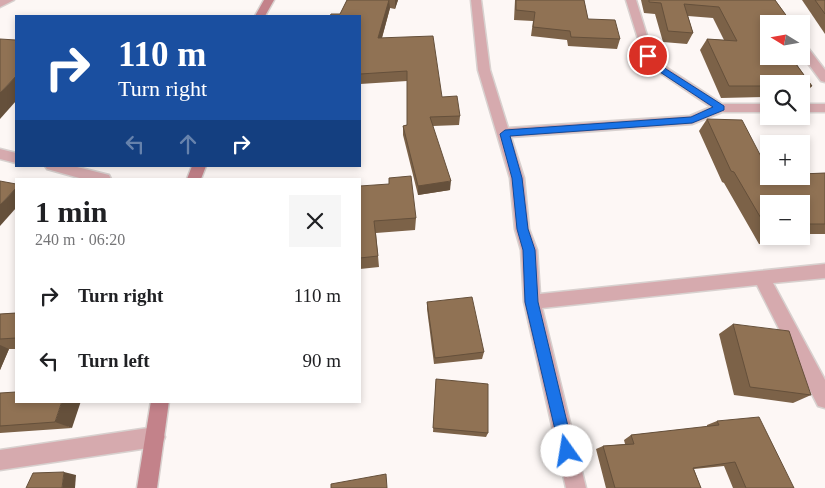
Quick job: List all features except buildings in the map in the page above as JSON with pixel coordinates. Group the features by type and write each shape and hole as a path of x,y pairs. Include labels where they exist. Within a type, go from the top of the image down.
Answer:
{"street":[{"path":"0,4 8,0"},
{"path":"261,15 269,0"},
{"path":"476,0 484,70 517,178 522,229 529,250 532,302 576,488"},
{"path":"631,0 648,56 663,70 720,108"},
{"path":"810,58 825,78"},
{"path":"505,134 692,120 720,108 760,108"},
{"path":"810,108 825,108"},
{"path":"0,154 15,158"},
{"path":"56,167 100,178"},
{"path":"532,302 825,271"},
{"path":"762,279 825,399"},
{"path":"147,488 160,403"},
{"path":"0,460 155,437"}],"route":[{"path":"567,451 532,302 529,250 522,229 517,178 505,134 692,120 720,108 663,70 648,56"}]}
